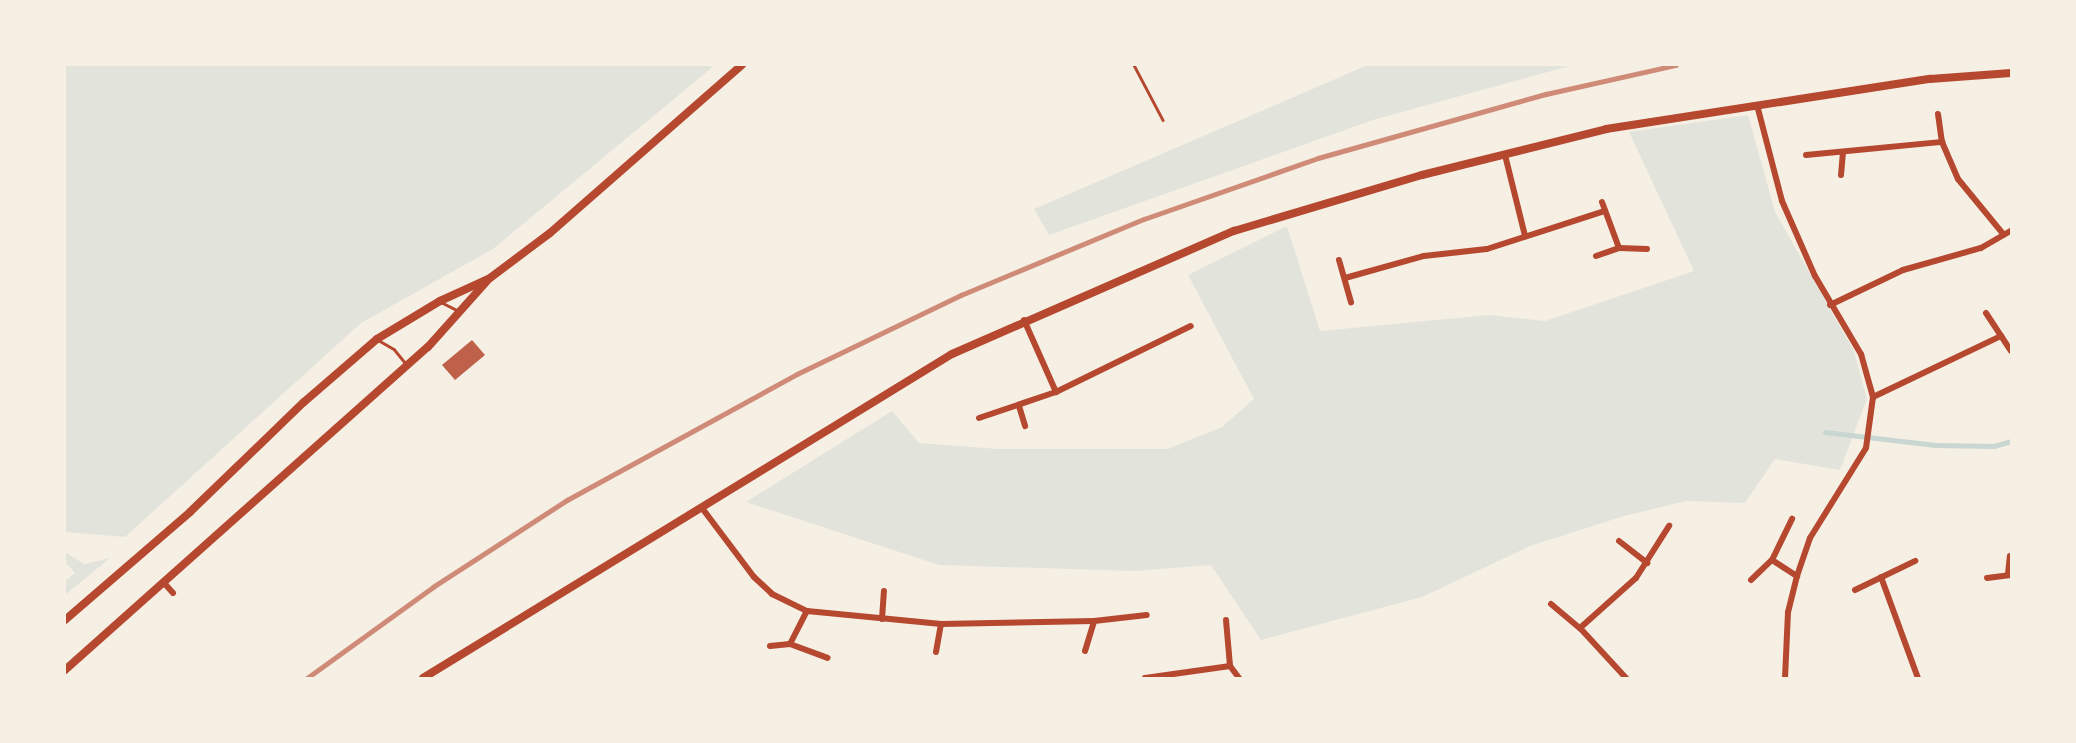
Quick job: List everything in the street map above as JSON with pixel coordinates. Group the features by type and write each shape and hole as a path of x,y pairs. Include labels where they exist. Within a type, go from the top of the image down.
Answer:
{"street":[{"path":"65,620 190,512 304,402 377,340 440,301 490,278 557,228 742,65"},
{"path":"423,678 952,354 1024,320 1234,231 1606,129 1930,79 2011,73"},
{"path":"1757,105 1782,201 1830,305 1861,354 1873,397 1866,448 1810,538 1797,576 1788,612 1785,678"},
{"path":"1938,114 1942,142 1958,179 2004,234"},
{"path":"1806,155 1942,142"},
{"path":"1841,175 1843,153"},
{"path":"1505,155 1525,236"},
{"path":"1602,202 1619,247"},
{"path":"1345,278 1424,256 1487,249 1605,211"},
{"path":"1830,305 1903,270 1960,256 2011,231"},
{"path":"1596,256 1619,247 1647,249"},
{"path":"1339,260 1351,302"},
{"path":"65,670 165,584 407,366 461,312 490,278"},
{"path":"1986,313 2011,351"},
{"path":"1024,320 1056,392"},
{"path":"979,418 1056,392 1191,326"},
{"path":"1873,397 2001,336"},
{"path":"1019,406 1025,426"},
{"path":"702,508 754,577 772,594 807,611 941,624 1094,621 1147,615"},
{"path":"1752,580 1772,560 1792,519"},
{"path":"1580,628 1647,563 1669,526"},
{"path":"1619,541 1647,563"},
{"path":"1987,578 2010,575 2010,556"},
{"path":"1772,560 1797,576"},
{"path":"1856,590 1915,561"},
{"path":"1881,577 1918,678"},
{"path":"165,584 173,593"},
{"path":"883,619 884,591"},
{"path":"1551,604 1580,628 1626,678"},
{"path":"790,644 807,611"},
{"path":"1226,620 1230,666 1238,678"},
{"path":"1085,651 1094,621"},
{"path":"936,652 941,624"},
{"path":"770,646 790,644 828,658"},
{"path":"1144,678 1230,666"}],"lane":[{"path":"1134,65 1163,120"},
{"path":"440,301 461,312"},
{"path":"377,340 394,349 407,366"}],"shaded area":[{"path":"65,65 715,65 493,249 361,323 125,537 65,532"},
{"path":"1368,65 1573,65 1376,119 1049,235 1034,209"},
{"path":"1748,115 1775,212 1854,351 1867,399 1840,470 1775,459 1745,503 1686,501 1624,516 1530,546 1422,597 1261,640 1211,565 1135,571 939,565 746,502 892,411 919,443 998,449 1168,449 1222,427 1254,399 1188,275 1287,226 1320,331 1489,315 1545,321 1694,271 1629,132"},
{"path":"65,552 84,564 110,558 65,595 65,581 75,573 65,562"}],"building":[{"path":"472,340 485,355 455,380 442,365"}],"waterway":[{"path":"1825,432 1935,445 1994,446 2011,441"}],"railway":[{"path":"307,678 433,587 567,500 797,374 961,295 1144,219 1318,158 1546,94 1676,65"}]}
